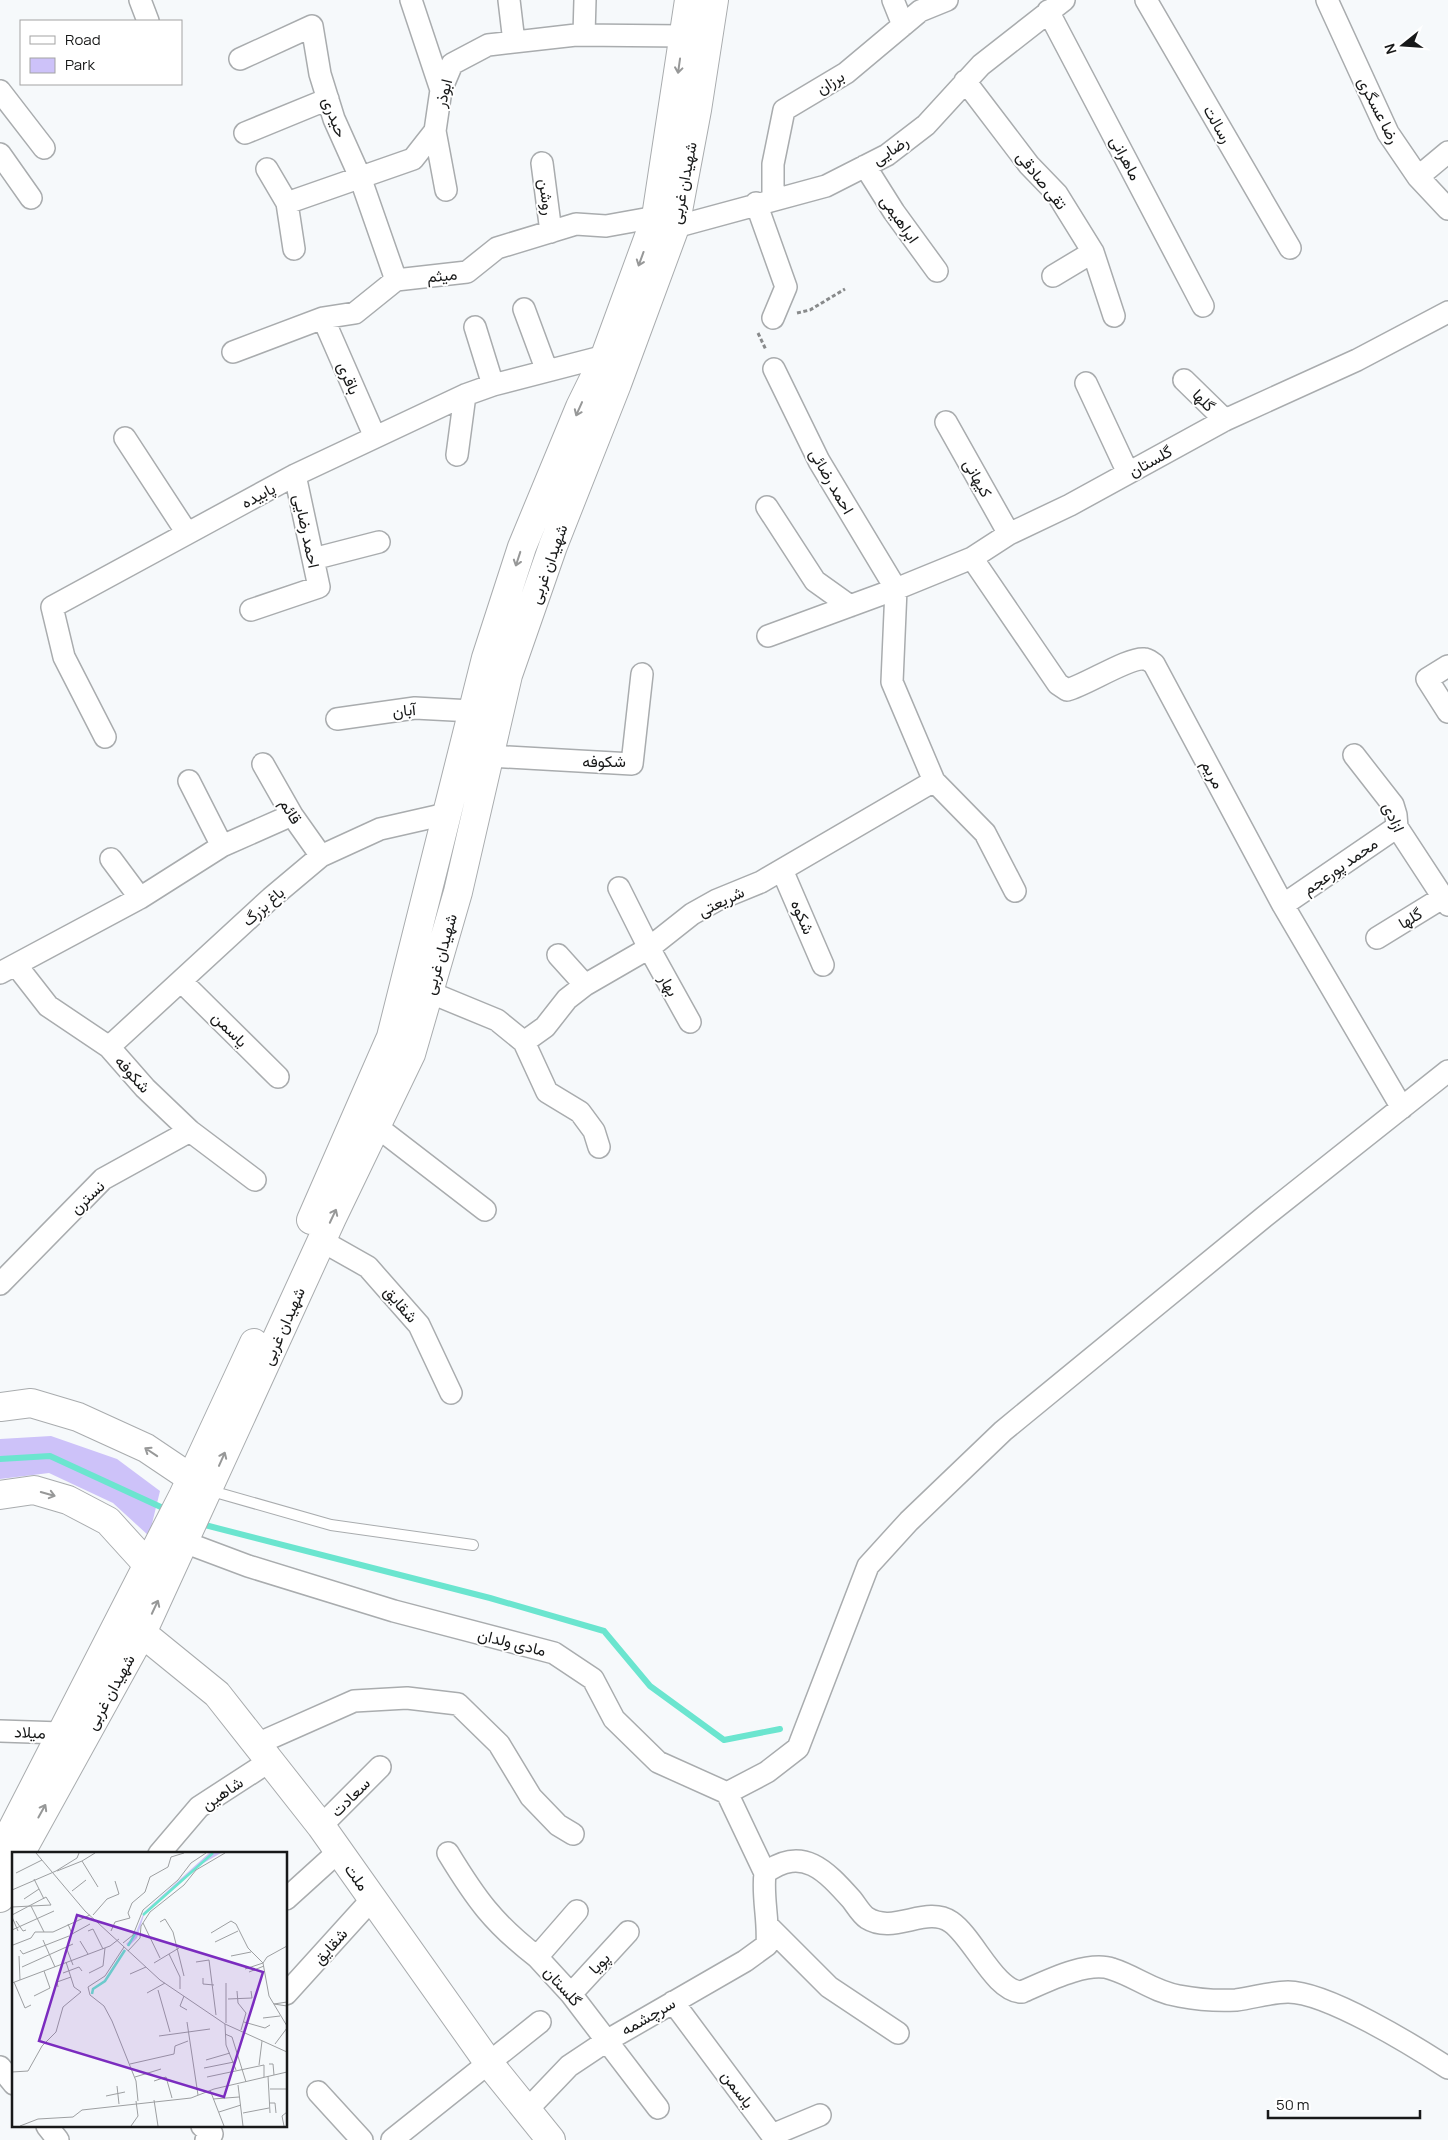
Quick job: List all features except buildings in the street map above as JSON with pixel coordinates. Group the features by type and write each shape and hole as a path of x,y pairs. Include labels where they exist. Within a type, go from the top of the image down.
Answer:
{"main road":[{"name":"شهیدان غربی","path":"21,1852 142,1634 184,1542 200,1485 293,1260 391,1037 486,658 522,547 580,407 665,222 689,0"},
{"name":"شهیدان غربی","path":"0,1854 147,1564 200,1485 322,1241 411,1054 458,892 508,675 553,546 617,384 665,222 697,110 714,0"},
{"path":"0,1407 31,1403 78,1417 146,1448 200,1485"},
{"path":"0,1495 34,1490 68,1500 108,1521 147,1564"},
{"name":"ملت","path":"118,1619 142,1634 217,1694 321,1826 488,2062 551,2140"},
{"path":"0,1898 12,1871"}],"street":[{"path":"140,0 148,20"},
{"path":"411,0 442,90"},
{"path":"509,0 514,42"},
{"path":"584,35 585,0"},
{"path":"893,0 903,25"},
{"name":"برزان","path":"765,201 784,110 846,72 920,11 947,0"},
{"name":"رسالت","path":"1146,0 1290,248"},
{"name":"رضا عسگری","path":"1327,0 1388,133 1418,177 1448,209"},
{"name":"رضایی","path":"665,222 826,186 887,155 926,125 981,65 1056,5"},
{"name":"ماهرانی","path":"1056,5 1204,306"},
{"name":"حیدری","path":"240,59 312,26 320,74 334,119 360,177 396,280"},
{"name":"ابوذر","path":"436,131 442,90 452,64 488,45 584,35 684,36"},
{"name":"تقی صادقی","path":"965,81 1029,165 1057,194 1094,252 1114,316"},
{"path":"0,91 44,148"},
{"path":"245,133 328,99"},
{"path":"287,203 413,159 436,131"},
{"path":"436,131 446,190"},
{"path":"1418,177 1448,152"},
{"path":"0,154 31,198"},
{"name":"روشن","path":"542,163 551,232"},
{"name":"ابراهیمی","path":"865,166 894,212 937,271"},
{"path":"267,169 287,203 294,249"},
{"path":"765,201 786,287 773,318"},
{"name":"میثم","path":"396,280 467,272 497,248 576,224 606,226 665,222"},
{"path":"1053,276 1094,252"},
{"path":"233,352 324,318 355,313 396,280"},
{"path":"524,310 547,371"},
{"name":"گلستان","path":"768,636 896,589 972,558 1009,534 1128,473 1225,420 1357,360 1448,312"},
{"name":"باقری","path":"324,318 375,437"},
{"path":"475,327 494,384"},
{"name":"پابیده","path":"105,737 64,657 52,607 295,475 465,395 494,384 605,356"},
{"name":"احمد رضائی","path":"774,369 819,461 896,589"},
{"name":"گلها","path":"1184,380 1225,420"},
{"path":"1086,383 1128,473"},
{"path":"458,454 465,395"},
{"name":"کیهانی","path":"946,422 1009,534"},
{"path":"125,438 187,533"},
{"name":"احمد رضایی","path":"251,610 319,587 295,475"},
{"path":"767,507 815,581 850,606"},
{"path":"313,559 379,542"},
{"name":"مریم","path":"972,558 1058,684 1067,690 1132,661 1144,659 1154,664 1283,906 1402,1108"},
{"path":"896,589 892,682 934,781 985,833 1015,891"},
{"path":"1448,666 1427,679 1448,712"},
{"name":"شکوفه","path":"489,756 632,764 642,674"},
{"name":"آبان","path":"337,719 415,708 472,711"},
{"name":"ازادی","path":"1354,756 1393,805 1397,827 1445,901"},
{"name":"قائم","path":"263,764 292,814 321,856"},
{"path":"189,781 222,846"},
{"name":"شریعتی","path":"524,1042 546,1027 567,999 585,985 649,948 692,914 709,904 761,882 934,781"},
{"name":"شکوفه","path":"255,1180 190,1131 145,1088 109,1047 48,1006 8,969 140,898 222,846 292,814"},
{"name":"باغ بزرگ","path":"109,1047 271,898 321,856 380,829 446,814"},
{"name":"محمد پورعجم","path":"1283,906 1397,827"},
{"path":"111,859 140,898"},
{"name":"شکوه","path":"782,870 824,965"},
{"name":"بهار","path":"619,888 649,948 690,1022"},
{"name":"گلها","path":"1377,938 1445,901"},
{"path":"558,955 585,985"},
{"name":"یاسمن","path":"181,981 278,1077"},
{"path":"429,992 498,1020 524,1042 547,1092 580,1112 594,1131 600,1147"},
{"path":"1448,1070 1264,1217 1003,1431 909,1522 868,1566 798,1748 767,1772 727,1792 764,1873 778,1862 795,1860 816,1865 837,1883 866,1918 889,1924 933,1916 951,1922 975,1948 1003,1985 1016,1992 1022,1992 1079,1969 1095,1967 1111,1968 1147,1986 1179,1996 1233,2000 1289,1992 1338,2007 1409,2043 1448,2068"},
{"path":"376,1126 485,1210"},
{"name":"نسترن","path":"0,1284 104,1179 190,1131"},
{"name":"شقایق","path":"322,1241 368,1266 419,1325 450,1393"},
{"name":"مادی ولدان","path":"184,1542 248,1566 394,1611 554,1652 593,1679 614,1720 658,1762 727,1792"},
{"name":"شاهین","path":"161,1852 199,1807 263,1753 354,1701 407,1698 458,1704 499,1744 531,1797 558,1825 573,1834"},
{"name":"میلاد","path":"0,1730 61,1733"},
{"name":"سعادت","path":"321,1826 380,1767"},
{"path":"288,1897 339,1851"},
{"path":"448,1853 474,1895 494,1921 537,1957"},
{"name":"سرچشمه","path":"526,2111 569,2066 608,2040 745,1961 767,1945 768,1927 763,1894 764,1873"},
{"name":"شقایق","path":"288,1992 373,1898"},
{"name":"گلستان","path":"577,1911 537,1957 571,1994 608,2040 658,2108"},
{"path":"768,1927 829,1987 898,2033"},
{"name":"پویا","path":"571,1994 628,1932"},
{"name":"یاسمن","path":"673,2002 772,2134 820,2116"},
{"path":"392,2140 540,2022"},
{"path":"0,2067 12,2082"},
{"path":"318,2092 362,2140"},
{"path":"204,2128 212,2134 206,2140"}],"lane":[{"path":"200,1485 331,1525 473,1545"}],"green space":[{"path":"51,1436 117,1459 160,1491 149,1536 113,1503 49,1473 0,1479 0,1439"}],"waterway":[{"path":"0,1459 50,1456 163,1508"},
{"path":"205,1525 490,1598 604,1631 650,1686 724,1740 780,1729"}]}
